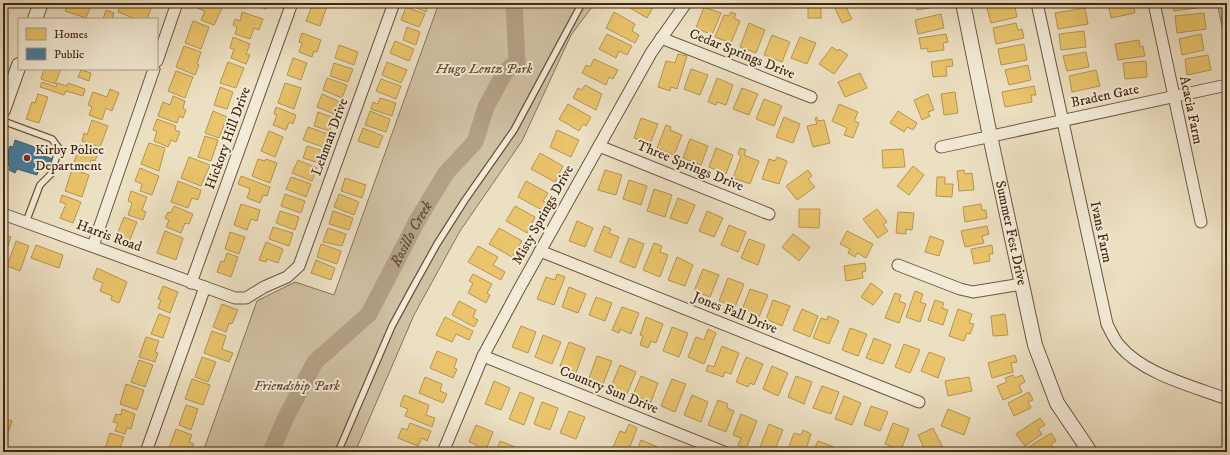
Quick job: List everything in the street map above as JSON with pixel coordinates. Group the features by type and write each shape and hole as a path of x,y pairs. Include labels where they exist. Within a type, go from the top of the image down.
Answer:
{"street":[{"path":"35,18 41,3"},
{"path":"158,58 177,3"},
{"name":"Hickory Hill Drive","path":"191,283 292,3"},
{"name":"Lehman Drive","path":"287,277 299,266 394,3"},
{"name":"Misty Springs Drive","path":"443,452 483,356 599,146 662,38 686,3"},
{"name":"Summer Fest Drive","path":"963,3 1035,345 1044,373 1057,402 1090,452"},
{"name":"Ivans Farm","path":"1036,3 1106,324 1118,344 1136,362 1161,374 1227,399"},
{"name":"Acacia Farm","path":"1154,3 1201,222"},
{"name":"Cedar Springs Drive","path":"662,38 811,97"},
{"path":"3,109 18,68"},
{"path":"92,246 154,70"},
{"name":"Braden Gate","path":"941,147 1227,85"},
{"name":"Three Springs Drive","path":"599,146 769,214"},
{"name":"Harris Road","path":"3,214 235,298 246,298 264,287 287,277"},
{"name":"Jones Fall Drive","path":"540,251 919,402"},
{"path":"898,265 960,290 973,292 1022,284"},
{"path":"146,452 205,288"},
{"name":"Country Sun Drive","path":"483,356 724,452"}],"lane":[{"path":"338,452 392,326 412,289 457,213 514,130 582,3"},
{"path":"3,121 52,139 58,147 58,152 51,174 40,185 26,222"}],"green space":[{"name":"Hugo Lentz Park","path":"439,3 595,3 571,35 522,141 460,231 414,315 355,452 203,452 257,301 295,282 334,295"},
{"path":"1217,3 1227,3 1227,50 1218,7"}],"building: Homes":[{"path":"68,3 92,3 86,18 65,11"},
{"path":"121,3 153,3 147,18 133,18 118,12"},
{"path":"199,3 214,3 223,6 214,25 201,20 205,11 197,8"},
{"path":"248,3 268,3 266,9"},
{"path":"313,3 327,6 320,26 306,21"},
{"path":"429,3 426,12 407,4"},
{"path":"633,3 648,3 654,6 647,18 630,8"},
{"path":"787,3 799,3 797,8"},
{"path":"808,3 821,3 821,18 808,18"},
{"path":"844,3 852,19 842,23 833,4"},
{"path":"916,3 935,3 935,7 917,10"},
{"path":"1014,3 1017,17 991,23 987,8"},
{"path":"1052,3 1080,3 1080,4 1053,8"},
{"path":"1108,3 1133,3 1135,13 1111,18"},
{"path":"1173,3 1204,3 1204,7 1174,11"},
{"path":"406,7 425,14 419,27 401,20"},
{"path":"704,7 721,13 712,35 696,28"},
{"path":"1085,8 1088,24 1058,29 1055,13"},
{"path":"106,10 114,13 112,18 103,18"},
{"path":"242,12 263,19 259,30 254,28 250,39 235,34 237,27 233,25 235,19 240,21"},
{"path":"614,12 635,24 632,31 639,35 635,43 606,28"},
{"path":"731,12 736,14 734,18 740,21 731,43 715,37 724,15 729,16"},
{"path":"1204,13 1206,29 1177,33 1175,16"},
{"path":"941,14 944,28 918,34 915,20"},
{"path":"193,21 209,27 201,49 185,43"},
{"path":"749,23 765,30 756,53 740,47"},
{"path":"1016,23 1018,30 1022,29 1024,38 996,44 993,28"},
{"path":"407,27 420,32 416,45 403,40"},
{"path":"1084,31 1086,47 1061,50 1059,34"},
{"path":"302,33 321,40 317,52 314,51 312,57 299,52 302,43 299,42"},
{"path":"607,34 632,46 627,55 619,51 616,58 599,49"},
{"path":"946,34 948,42 943,43 944,50 928,52 927,48 921,49 919,38"},
{"path":"1201,34 1204,50 1182,55 1179,39"},
{"path":"772,35 790,42 782,62 764,55"},
{"path":"233,37 250,44 246,54 250,55 246,64 231,58 234,49 230,48"},
{"path":"800,37 816,43 807,64 791,58"},
{"path":"1139,40 1140,47 1143,46 1145,56 1118,60 1115,44"},
{"path":"395,41 414,49 409,61 390,53"},
{"path":"1024,44 1027,60 1001,65 998,49"},
{"path":"339,45 358,52 354,65 335,58"},
{"path":"184,46 201,52 197,64 199,65 195,75 176,67"},
{"path":"832,47 838,51 839,49 848,55 834,74 819,64"},
{"path":"1086,52 1089,67 1067,71 1063,56"},
{"path":"678,54 687,56 677,89 671,87 670,91 658,87 666,61 675,63"},
{"path":"1208,55 1211,70 1187,75 1185,59"},
{"path":"293,58 307,63 301,80 287,75"},
{"path":"594,59 618,70 613,79 609,77 606,85 582,73 586,65 590,67"},
{"path":"952,59 953,66 946,67 947,76 933,77 931,62"},
{"path":"1146,61 1147,77 1125,79 1123,63"},
{"path":"228,62 244,68 236,88 220,83"},
{"path":"387,62 407,70 401,83 382,75"},
{"path":"334,63 353,69 348,82 330,76"},
{"path":"1028,65 1031,80 1009,85 1005,70"},
{"path":"691,69 708,75 700,95 684,89"},
{"path":"44,70 61,70 55,84 41,79"},
{"path":"81,70 91,73 89,81 78,77"},
{"path":"1096,70 1100,86 1072,92 1069,76"},
{"path":"176,71 193,77 185,98 168,91"},
{"path":"860,73 867,88 845,97 838,82"},
{"path":"327,78 347,85 342,98 323,90"},
{"path":"717,78 733,85 726,105 717,102 716,105 708,102"},
{"path":"381,79 401,86 396,99 376,91"},
{"path":"42,82 56,87 57,83 67,86 68,83 85,89 83,96 66,91 64,95 40,87"},
{"path":"285,83 301,88 294,109 278,103"},
{"path":"585,85 602,94 596,110 573,98 578,88 582,90"},
{"path":"1034,86 1036,95 1031,95 1032,102 1005,107 1002,92"},
{"path":"220,87 233,92 227,109 214,105"},
{"path":"742,88 758,94 749,115 733,109"},
{"path":"110,89 119,93 112,111 106,108 102,120 89,115 92,107 88,105 93,92 107,97"},
{"path":"955,92 958,113 944,115 941,94"},
{"path":"38,94 48,97 39,123 26,119 32,102 35,103"},
{"path":"322,94 340,102 336,115 317,107"},
{"path":"928,94 934,110 928,112 930,116 922,120 914,100"},
{"path":"173,96 185,101 183,108 186,110 183,118 179,116 177,123 158,116 163,102 170,105"},
{"path":"380,98 396,103 392,116 371,109 373,102 378,104"},
{"path":"764,99 782,106 774,126 756,119"},
{"path":"568,104 591,117 586,126 583,124 579,131 559,119"},
{"path":"839,104 858,112 854,121 859,123 853,138 844,135 847,128 832,121"},
{"path":"276,107 296,115 293,124 289,122 286,130 273,125 277,115 274,114"},
{"path":"213,111 227,117 219,138 205,133"},
{"path":"370,111 390,119 386,132 365,125"},
{"path":"898,111 917,123 913,130 907,127 904,132 890,123"},
{"path":"318,112 334,118 330,131 314,126"},
{"path":"784,117 800,124 793,143 776,137"},
{"path":"817,117 818,121 824,120 830,143 813,147 807,126 817,124 815,118"},
{"path":"641,118 658,124 650,144 634,138"},
{"path":"157,119 176,126 175,130 180,132 176,142 171,140 168,147 154,141 157,131 153,130"},
{"path":"92,120 108,126 100,147 82,141 84,133 87,135"},
{"path":"666,125 671,127 670,130 682,135 674,155 657,148"},
{"path":"308,127 328,134 323,147 303,140"},
{"path":"363,128 383,136 378,148 358,141"},
{"path":"557,130 579,140 571,157 550,147"},
{"path":"269,131 283,137 275,157 261,151"},
{"path":"205,136 218,140 211,161 198,157"},
{"path":"690,139 708,146 701,165 683,158"},
{"path":"149,143 165,148 159,171 141,164"},
{"path":"80,145 99,151 95,161 91,160 88,170 73,165"},
{"path":"307,146 323,151 319,163 303,158"},
{"path":"716,148 733,155 726,174 709,167"},
{"path":"740,148 746,150 744,155 759,161 750,184 733,178 741,156 738,154"},
{"path":"903,149 905,167 883,168 882,150"},
{"path":"540,153 563,166 555,182 531,169"},
{"path":"189,157 210,165 201,186 181,178"},
{"path":"777,157 787,161 779,184 762,179 769,159 775,161"},
{"path":"258,159 265,161 266,159 277,163 270,183 252,176"},
{"path":"298,160 317,168 312,181 292,173"},
{"path":"913,166 924,175 909,195 897,186"},
{"path":"140,168 159,176 152,195 140,191 142,184 135,181"},
{"path":"72,169 89,175 82,197 65,191"},
{"path":"605,170 622,175 616,195 598,190"},
{"path":"808,170 812,176 808,179 815,187 797,200 786,186"},
{"path":"964,170 965,174 972,173 974,190 959,191 957,171"},
{"path":"241,176 270,187 267,196 263,195 260,203 247,198 250,189 238,184"},
{"path":"291,177 311,184 306,197 286,189"},
{"path":"937,177 945,177 945,184 953,184 952,197 936,196"},
{"path":"345,178 366,185 362,198 341,191"},
{"path":"629,180 647,186 641,205 623,199"},
{"path":"178,181 201,190 198,200 192,198 188,208 171,202"},
{"path":"526,181 548,193 543,201 550,205 546,212 518,197"},
{"path":"654,189 672,195 665,217 647,211"},
{"path":"131,191 147,197 142,210 146,212 143,220 128,215 132,203 128,201"},
{"path":"285,194 305,201 301,213 281,206"},
{"path":"339,194 359,202 354,215 334,207"},
{"path":"62,195 81,202 73,223 60,218 66,204 60,202"},
{"path":"678,198 695,205 687,224 670,218"},
{"path":"241,204 260,210 257,221 251,219 247,230 234,225"},
{"path":"981,204 982,210 986,210 987,218 965,222 963,207"},
{"path":"174,206 193,214 189,224 185,223 181,233 166,227 169,220 165,218 168,212 171,213"},
{"path":"515,206 535,217 527,233 506,221"},
{"path":"799,209 820,209 819,228 799,227"},
{"path":"877,209 887,222 883,225 888,231 878,238 863,219"},
{"path":"280,211 299,217 295,230 276,223"},
{"path":"333,211 353,218 349,230 329,224"},
{"path":"707,211 723,218 714,237 699,231"},
{"path":"898,212 914,213 912,230 906,229 906,234 896,233"},
{"path":"124,217 137,222 129,242 116,237"},
{"path":"577,221 593,228 585,247 569,241"},
{"path":"729,225 746,232 738,252 721,245"},
{"path":"604,226 611,229 609,233 619,237 611,258 594,251"},
{"path":"987,226 989,234 982,236 984,243 965,247 961,231"},
{"path":"273,227 293,233 289,246 269,239"},
{"path":"328,228 346,234 342,246 323,242"},
{"path":"499,228 522,241 512,257 489,244"},
{"path":"165,231 183,238 176,260 157,253"},
{"path":"847,231 873,244 866,258 857,253 855,257 848,253 850,249 840,244"},
{"path":"230,232 245,237 239,254 225,249"},
{"path":"3,234 11,237 5,255 3,254"},
{"path":"793,234 810,247 799,261 782,247"},
{"path":"930,236 944,241 939,256 925,252"},
{"path":"629,238 644,244 635,268 620,262"},
{"path":"749,239 765,245 758,265 741,258"},
{"path":"16,241 29,246 20,271 7,266"},
{"path":"266,242 283,249 278,263 267,259 266,262 259,260"},
{"path":"654,243 662,246 660,252 668,255 660,277 643,270"},
{"path":"321,244 341,251 337,264 317,257"},
{"path":"36,245 63,255 59,268 31,258"},
{"path":"992,245 993,254 989,254 990,261 974,264 971,249"},
{"path":"478,246 498,257 493,265 505,272 501,280 468,262"},
{"path":"227,253 238,257 231,277 217,272 221,261 224,262"},
{"path":"677,257 693,265 685,286 668,280"},
{"path":"316,260 335,268 331,280 311,273"},
{"path":"865,263 866,271 862,272 863,278 846,281 844,266"},
{"path":"97,268 127,282 119,303 111,300 112,296 100,291 103,283 93,279"},
{"path":"703,269 719,275 710,297 694,291"},
{"path":"473,274 492,284 487,293 490,295 486,303 468,293 473,283 469,281"},
{"path":"557,274 565,277 554,305 537,299 546,277 555,280"},
{"path":"728,278 744,284 735,307 719,301"},
{"path":"871,283 883,292 873,305 861,297"},
{"path":"163,286 178,292 170,313 158,308 161,300 158,299"},
{"path":"569,287 586,294 578,313 562,307"},
{"path":"750,289 768,295 759,317 742,310"},
{"path":"915,291 923,294 920,302 926,304 920,322 906,317"},
{"path":"895,293 901,295 899,301 906,304 899,323 885,318"},
{"path":"596,297 612,303 605,321 589,315"},
{"path":"773,300 790,306 782,326 766,319"},
{"path":"935,300 944,303 942,308 948,310 943,325 928,320"},
{"path":"459,301 476,310 473,317 478,320 474,327 452,315"},
{"path":"222,304 238,310 232,324 229,323 226,332 213,327"},
{"path":"622,307 639,313 631,334 620,329 619,333 612,330"},
{"path":"802,309 818,316 810,337 793,330"},
{"path":"958,309 972,314 969,323 974,324 970,334 967,333 964,341 949,336"},
{"path":"159,314 170,318 163,338 151,334"},
{"path":"1005,314 1008,335 993,336 991,316"},
{"path":"828,316 839,321 829,344 813,338 821,318 827,320"},
{"path":"445,317 473,331 469,340 456,334 452,342 436,335"},
{"path":"646,317 663,324 656,343 651,341 648,348 640,345 643,336 640,335"},
{"path":"521,326 536,332 528,353 512,347"},
{"path":"672,327 688,333 679,357 663,351"},
{"path":"850,328 867,334 858,356 842,350"},
{"path":"708,329 716,333 704,364 688,357 696,337 704,340"},
{"path":"212,331 226,336 222,349 233,353 229,362 204,353"},
{"path":"543,335 561,342 552,364 535,357"},
{"path":"146,337 159,341 155,352 158,353 155,362 139,357"},
{"path":"874,338 891,345 883,364 866,358"},
{"path":"569,342 585,348 576,373 560,366"},
{"path":"904,344 920,350 910,373 895,367"},
{"path":"722,346 739,353 731,374 725,372 723,377 706,371 708,365 714,367"},
{"path":"437,351 457,359 454,368 457,369 453,378 430,368"},
{"path":"929,352 945,358 938,378 921,371"},
{"path":"1015,355 1017,362 1011,363 1013,372 992,378 988,363"},
{"path":"597,356 612,361 603,384 589,378"},
{"path":"202,357 216,362 208,382 195,377"},
{"path":"746,357 763,364 754,385 750,383 748,387 736,382"},
{"path":"139,360 153,365 145,387 131,382"},
{"path":"620,365 636,372 627,394 611,387"},
{"path":"772,366 788,373 778,396 763,389"},
{"path":"1013,375 1015,378 1022,375 1025,382 1019,385 1022,392 1003,400 997,386 1007,382 1005,378"},
{"path":"641,376 658,383 651,402 633,395"},
{"path":"796,376 812,382 804,404 788,397"},
{"path":"425,377 442,384 440,391 447,394 443,403 419,393"},
{"path":"969,377 972,391 948,396 945,381"},
{"path":"192,379 210,385 203,405 185,399"},
{"path":"672,379 686,384 675,412 661,406"},
{"path":"494,381 510,388 501,410 485,404"},
{"path":"126,384 144,390 137,410 120,404"},
{"path":"822,386 839,392 831,414 813,408"},
{"path":"520,392 534,398 524,425 509,419"},
{"path":"1029,392 1033,400 1028,402 1031,408 1014,416 1008,403"},
{"path":"404,395 429,405 426,415 435,418 432,427 405,416 408,409 400,406"},
{"path":"692,395 708,402 701,422 684,415"},
{"path":"844,396 861,403 852,425 835,419"},
{"path":"718,400 728,404 727,408 734,411 726,432 708,425"},
{"path":"542,402 558,408 550,430 534,424"},
{"path":"186,405 198,409 191,430 179,425"},
{"path":"871,406 888,412 880,431 864,425"},
{"path":"122,409 135,414 131,429 127,428 125,434 115,431 118,423 113,422 116,414 121,415"},
{"path":"948,409 970,418 964,435 941,426"},
{"path":"569,411 585,417 576,439 560,433"},
{"path":"741,414 757,421 746,449 738,445 741,438 733,435"},
{"path":"3,418 12,421 6,439 3,437"},
{"path":"1040,418 1045,425 1038,429 1042,434 1025,446 1016,434"},
{"path":"410,423 431,431 427,441 422,438 418,446 398,438 402,428 407,430"},
{"path":"893,423 909,429 901,450 885,444"},
{"path":"629,424 637,428 628,452 611,452 620,431 625,433"},
{"path":"769,424 783,430 774,452 760,447"},
{"path":"476,425 493,432 485,452 475,452 477,445 469,442"},
{"path":"933,428 944,450 941,452 926,452 918,435"},
{"path":"176,429 192,435 189,442 194,444 192,449 198,452 173,452 168,450"},
{"path":"803,430 811,434 805,452 787,452 794,433 801,435"},
{"path":"110,433 124,437 120,448 124,449 123,452 104,452"},
{"path":"1051,433 1056,441 1051,444 1056,452 1025,452 1024,450"},
{"path":"641,440 658,447 656,452 636,452"},
{"path":"500,441 515,447 514,452 496,452"},
{"path":"818,441 834,447 832,452 813,452"},
{"path":"523,448 534,452 521,452"}],"building: Public":[{"name":"Kirby Police Department","path":"15,140 46,151 44,156 53,159 49,169 40,166 37,175 17,169 15,173 9,170 10,166 4,164 10,146 13,147"}],"waterway":[{"name":"Rosillo Creek","path":"271,452 285,419 315,362 369,314 417,221 446,173 475,142 486,107 505,72 517,62 514,3"}],"place":[{"name":"Kirby Police Department","path":"27,158"}],"park label":[{"name":"Friendship Park","path":"297,386"}]}
